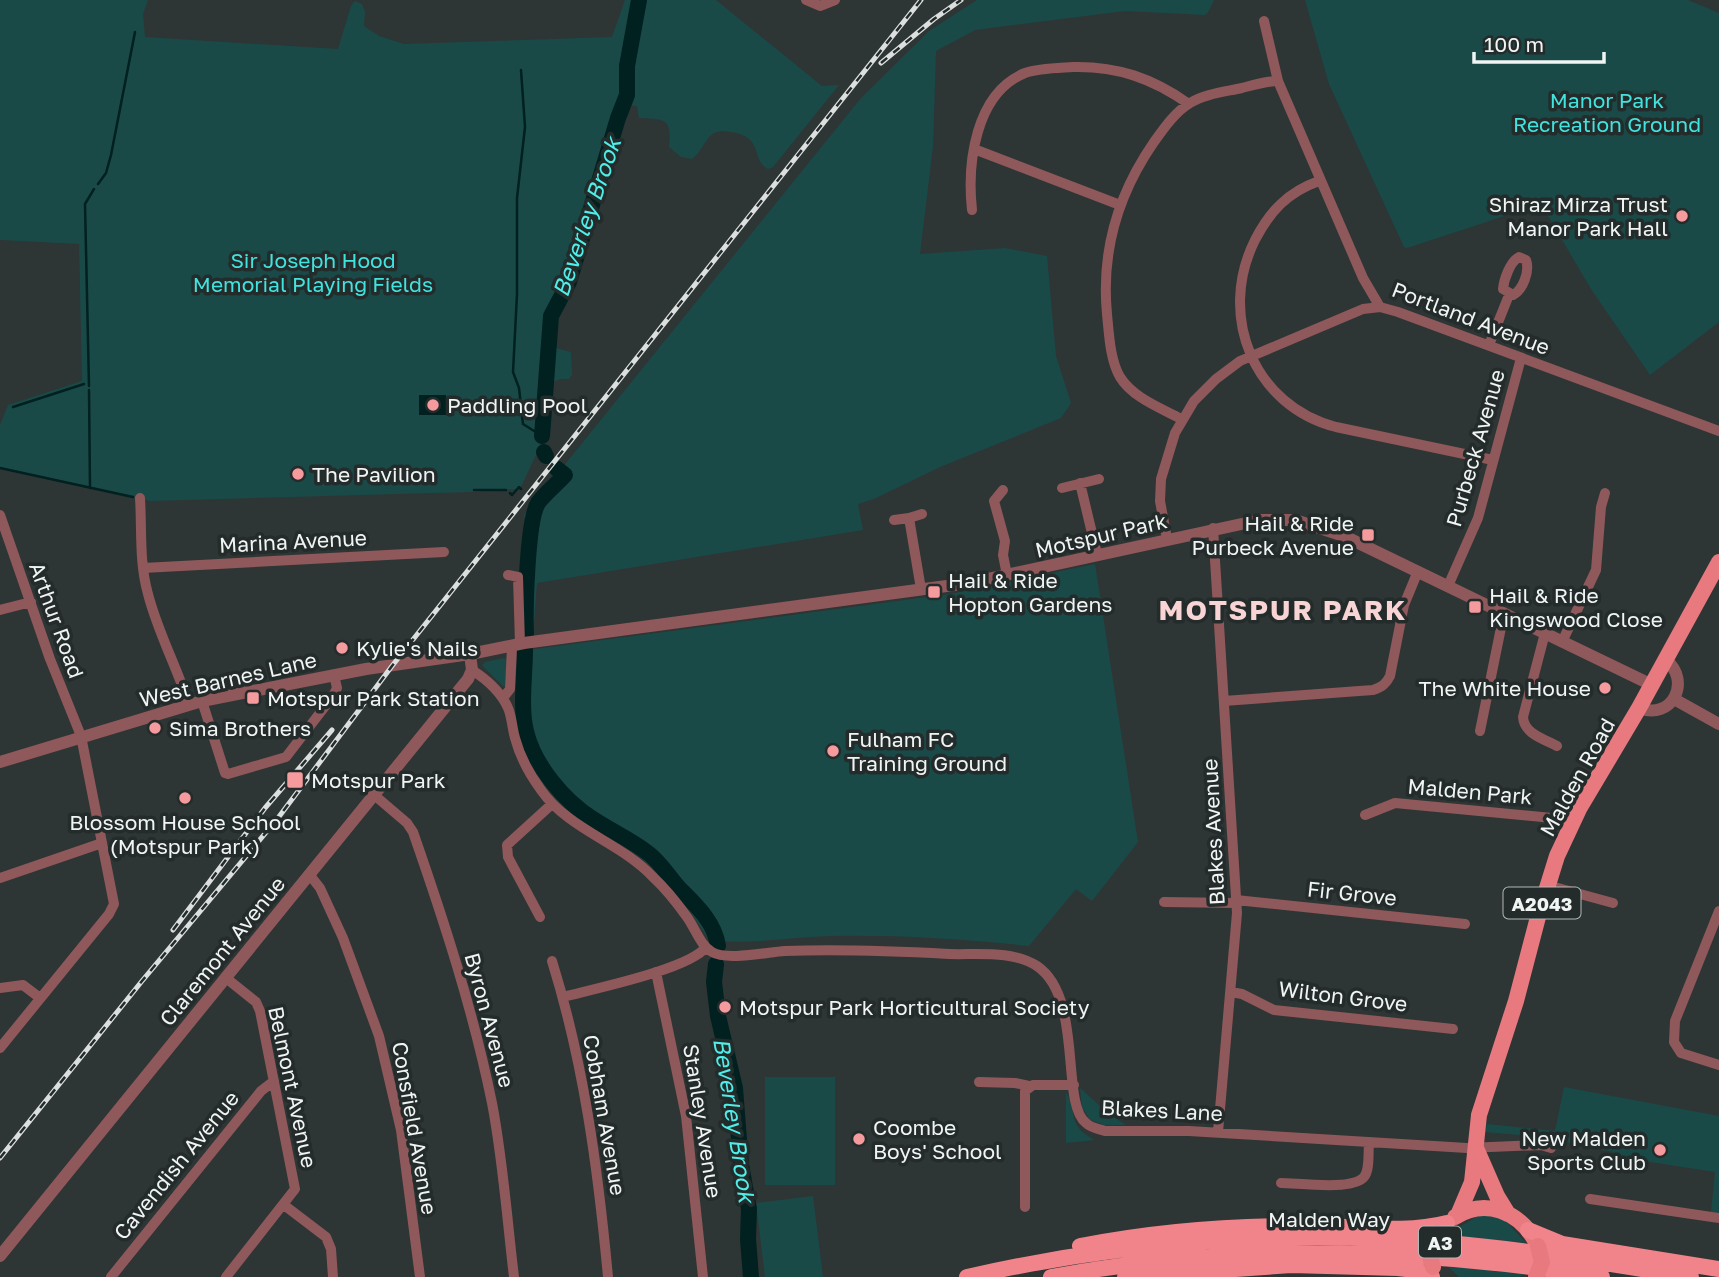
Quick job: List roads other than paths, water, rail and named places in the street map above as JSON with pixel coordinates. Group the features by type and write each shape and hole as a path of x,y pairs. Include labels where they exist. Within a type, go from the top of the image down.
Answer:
{"highway":[{"path":"990,1272 1057,1251 1171,1232 1312,1226 1418,1229 1447,1224"},
{"path":"1528,1230 1562,1244 1719,1269"},
{"name":"Malden Way","path":"967,1277 1154,1246 1250,1239 1312,1238 1415,1241 1526,1251 1691,1277"},
{"name":"Malden Way","path":"1051,1277 1187,1258 1312,1252 1445,1257 1526,1265 1602,1277"},
{"path":"1125,1277 1398,1268 1435,1274"}],"main road":[{"name":"Malden Road","path":"1435,1274 1429,1252 1430,1244 1470,1189 1479,1115 1516,1001 1547,885 1573,820 1639,708 1719,562"},
{"name":"Malden Road","path":"1476,1148 1508,1214"},
{"path":"1447,1224 1480,1207 1499,1209 1508,1214 1528,1230 1538,1246 1542,1262 1536,1277"}],"street":[{"path":"807,0 820,6 835,0"},
{"name":"Portland Avenue","path":"1264,21 1278,81 1319,181 1363,278 1380,307 1719,431"},
{"path":"972,210 970,196 974,149 985,113 1001,89 1026,73 1041,69 1113,69 1148,82 1189,104"},
{"path":"1181,419 1152,404 1128,387 1115,366 1108,323 1106,279 1111,239 1120,205 1151,147 1175,116 1189,104 1216,93 1278,81"},
{"path":"974,149 1120,205"},
{"path":"1319,181 1299,188 1282,201 1264,224 1248,256 1240,292 1243,331 1251,356 1261,374 1280,398 1315,421 1493,460"},
{"path":"1489,345 1509,295"},
{"path":"1167,539 1160,500 1161,478 1169,447 1181,419 1194,401 1216,379 1251,356 1363,309 1380,307"},
{"name":"Purbeck Avenue","path":"1448,586 1475,527 1521,358"},
{"path":"1062,488 1099,479"},
{"path":"1080,483 1097,554"},
{"path":"1003,490 994,501 1004,541 1003,555 1007,575"},
{"path":"1562,642 1596,570 1601,507 1605,493"},
{"path":"140,498 143,568 159,631 196,703 225,773 286,757 333,696 337,688 334,675"},
{"path":"894,520 922,514"},
{"name":"Arthur Road","path":"0,515 80,736 113,899 112,909 0,1048"},
{"path":"909,518 921,589"},
{"name":"Motspur Park","path":"519,644 1007,575 1213,528 1271,518 1295,520 1344,536 1652,685"},
{"name":"Blakes Avenue","path":"1213,528 1236,901 1218,1132"},
{"name":"Marina Avenue","path":"143,568 444,552"},
{"path":"1224,701 1380,688 1390,676 1404,605 1418,571"},
{"path":"503,698 510,689 519,644 518,578 508,575"},
{"path":"0,610 31,602"},
{"path":"1480,731 1504,613"},
{"path":"1545,633 1522,717 1523,723 1531,732 1558,746"},
{"name":"West Barnes Lane","path":"0,762 196,703 334,675 519,644"},
{"path":"470,654 472,670 482,676 503,698 525,764 541,791 570,820 635,860 653,876 688,919 706,947 698,955 656,972 563,998"},
{"path":"1639,708 1653,712 1674,699 1678,684 1676,674 1673,666 1666,660"},
{"name":"Claremont Avenue","path":"0,1256 468,679 472,670"},
{"path":"1674,699 1719,724"},
{"name":"Byron Avenue","path":"373,794 407,823 413,832 464,986 497,1130 514,1277"},
{"name":"Malden Park","path":"1365,815 1395,803 1573,820"},
{"path":"540,917 508,857 507,845 552,804"},
{"path":"0,878 102,843"},
{"name":"Consfield Avenue","path":"309,874 320,888 343,938 379,1037 401,1130 420,1277"},
{"path":"1547,885 1612,903"},
{"name":"Fir Grove","path":"1164,902 1236,901 1465,924"},
{"path":"1719,911 1678,1012 1674,1035 1677,1048 1682,1053 1719,1065"},
{"name":"Blakes Lane","path":"706,947 716,954 733,955 846,950 1007,956 1028,961 1047,975 1058,995 1068,1033 1077,1109 1086,1124 1095,1128 1218,1132 1369,1144 1476,1148 1541,1145 1551,1149"},
{"name":"Cobham Avenue","path":"552,961 563,998 589,1116 608,1277"},
{"name":"Stanley Avenue","path":"656,972 686,1116 703,1277"},
{"name":"Belmont Avenue","path":"226,978 259,1006 295,1189 226,1277"},
{"path":"0,988 23,985 40,998"},
{"name":"Wilton Grove","path":"1231,992 1279,1010 1453,1029"},
{"name":"Cavendish Avenue","path":"110,1277 261,1091 274,1081"},
{"path":"979,1082 1029,1086 1074,1085"},
{"path":"1025,1208 1025,1096 1029,1086"},
{"path":"1281,1183 1336,1185 1358,1181 1366,1172 1369,1144"},
{"path":"1590,1199 1719,1218"},
{"path":"284,1205 326,1237 330,1243 333,1277"}],"waterway":[{"name":"Beverley Brook","path":"542,436 551,316 569,282 627,95 627,66 639,0"},
{"path":"98,184 106,173 111,155 135,32"},
{"path":"521,70 525,127 517,198 517,294 513,372 519,388 523,424 542,436"},
{"path":"89,386 85,204 94,189"},
{"path":"13,407 84,384"},
{"path":"89,390 90,488"},
{"name":"Beverley Brook","path":"544,452 546,456"},
{"path":"0,468 133,497"},
{"name":"Beverley Brook","path":"526,636 526,588 531,528 538,503 565,475 556,468"},
{"path":"510,493 512,495 519,487 521,489"},
{"path":"474,490 506,490"},
{"name":"Beverley Brook","path":"533,499 538,503"},
{"name":"Beverley Brook","path":"525,650 524,722 530,744 543,769 561,792 582,811 641,848 658,862 706,917 718,946"},
{"name":"Beverley Brook","path":"716,964 714,982 718,1016 735,1088 741,1165 749,1209 751,1277"}],"railway":[{"path":"0,1158 142,981 278,818 392,666 921,0"},
{"path":"881,63 961,0"},
{"path":"173,930 265,808 332,730"}],"place":[{"name":"Shiraz Mirza Trust Manor Park Hall","path":"1682,216"},
{"name":"Paddling Pool","path":"433,405"},
{"name":"The Pavilion","path":"298,474"},
{"name":"Hail & Ride Purbeck Avenue","path":"1368,535"},
{"name":"Hail & Ride Hopton Gardens","path":"934,592"},
{"name":"Hail & Ride Kingswood Close","path":"1475,607"},
{"name":"Kylie's Nails","path":"342,648"},
{"name":"The White House","path":"1605,688"},
{"name":"Motspur Park Station","path":"253,698"},
{"name":"Sima Brothers","path":"155,728"},
{"name":"Fulham FC Training Ground","path":"833,751"},
{"name":"Motspur Park","path":"295,780"},
{"name":"Blossom House School (Motspur Park)","path":"185,798"},
{"name":"Motspur Park Horticultural Society","path":"725,1007"},
{"name":"Coombe Boys' School","path":"859,1139"},
{"name":"New Malden Sports Club","path":"1660,1150"}],"district":[{"name":"MOTSPUR PARK","path":"1283,609"}],"park label":[{"name":"Manor Park Recreation Ground","path":"1607,112"},
{"name":"Sir Joseph Hood Memorial Playing Fields","path":"313,272"}]}
